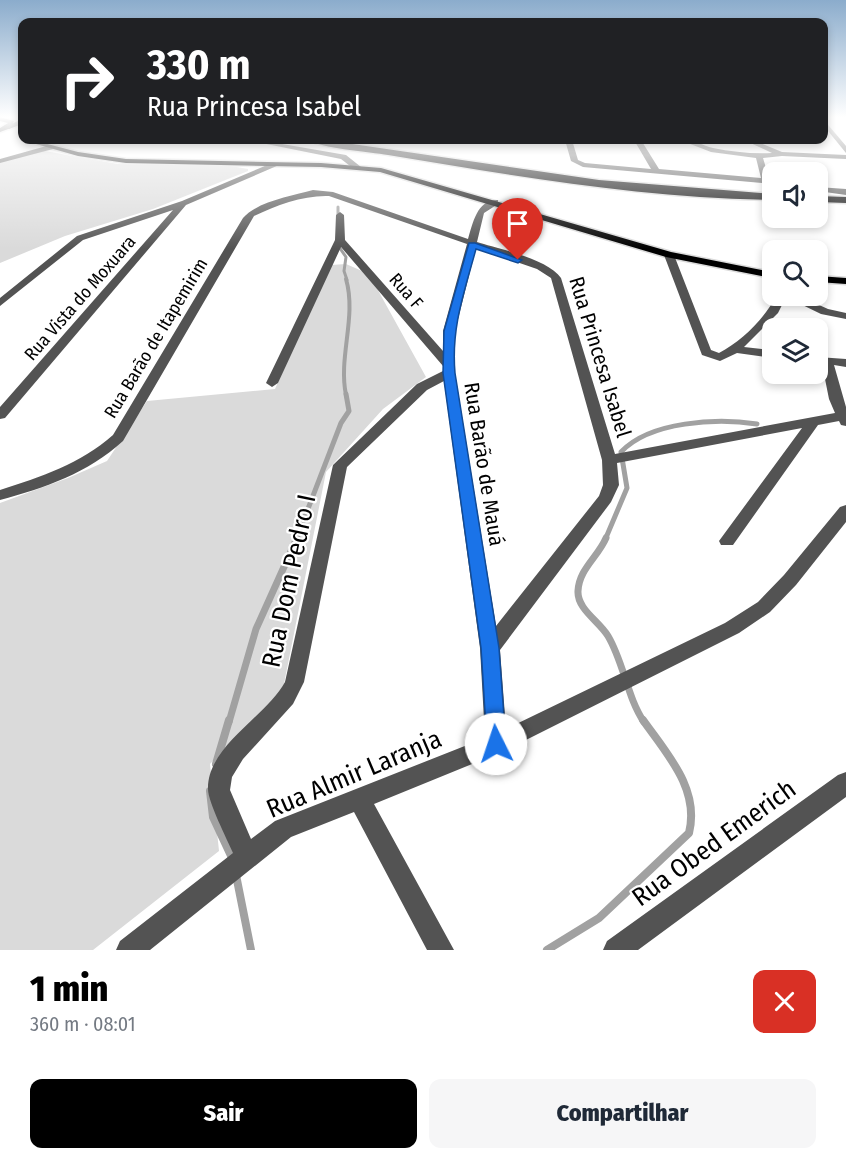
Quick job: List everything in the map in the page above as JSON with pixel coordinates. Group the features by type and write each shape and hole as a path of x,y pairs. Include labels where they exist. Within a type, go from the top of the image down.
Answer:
{"highway":[{"path":"443,160 577,181 686,192 762,196"},
{"path":"474,160 528,169 723,189 762,186"},
{"path":"828,192 846,193"},
{"path":"828,199 846,200"}],"main road":[{"path":"124,160 357,167 397,173 669,255 762,273"},
{"path":"828,280 846,281"}],"street":[{"path":"348,160 357,167"},
{"path":"575,160 578,164 762,184"},
{"path":"650,160 657,172"},
{"path":"0,303 69,244 80,238 184,203 275,165"},
{"name":"Rua Princesa Isabel","path":"330,194 541,267 556,278 609,460 611,485 606,498 490,648"},
{"name":"Rua Barão de Itapemirim","path":"0,495 85,465 103,453 118,438 251,214 307,195 330,194"},
{"name":"Rua Barão de Mauá","path":"495,202 480,212 449,331 448,369 490,648 496,744"},
{"name":"Rua Vista do Moxuara","path":"0,415 184,203"},
{"path":"272,383 340,240 340,215"},
{"name":"Rua F","path":"340,240 448,369"},
{"path":"669,255 706,352 720,357 735,349 776,306"},
{"path":"812,306 825,312 846,316"},
{"path":"735,349 762,353"},
{"path":"828,361 846,363"},
{"name":"Rua Dom Pedro I","path":"246,857 219,790 220,780 230,760 286,698 298,672 340,465 422,387 448,369"},
{"path":"609,460 814,421 844,419 841,398 828,372"},
{"path":"727,541 814,421"},
{"name":"Rua Almir Laranja","path":"129,950 283,829 496,744 732,628 764,608 846,511"},
{"name":"Rua Obed Emerich","path":"616,950 846,783"},
{"path":"360,800 438,948"}],"shaded area":[{"path":"97,160 118,164 231,166 248,169 248,171 153,209 65,236 0,263 0,162"},
{"path":"346,264 369,274 426,377 383,409 326,472 283,689 210,764 219,851 93,950 0,950 0,503 107,461 147,401 275,389 331,265"}],"waterway":[{"path":"338,207 338,220"},
{"path":"337,244 346,257 344,271 347,280"},
{"path":"346,279 350,308 344,366 346,395"},
{"path":"296,540 341,423 349,411 346,394"},
{"path":"605,540 627,488 621,452 634,442 649,434 685,424 723,421 757,424"},
{"path":"229,722 256,629 297,538"},
{"path":"606,538 582,576 579,583 579,597 581,604 608,636 618,657 633,702 644,722"},
{"path":"216,764 229,720"},
{"path":"547,950 599,918 689,833 691,817 686,787 671,759 643,720"},
{"path":"210,791 213,817 233,860"},
{"path":"236,875 251,950"}],"route":[{"path":"496,744 490,648 447,347 449,331 472,245 518,260"}]}
